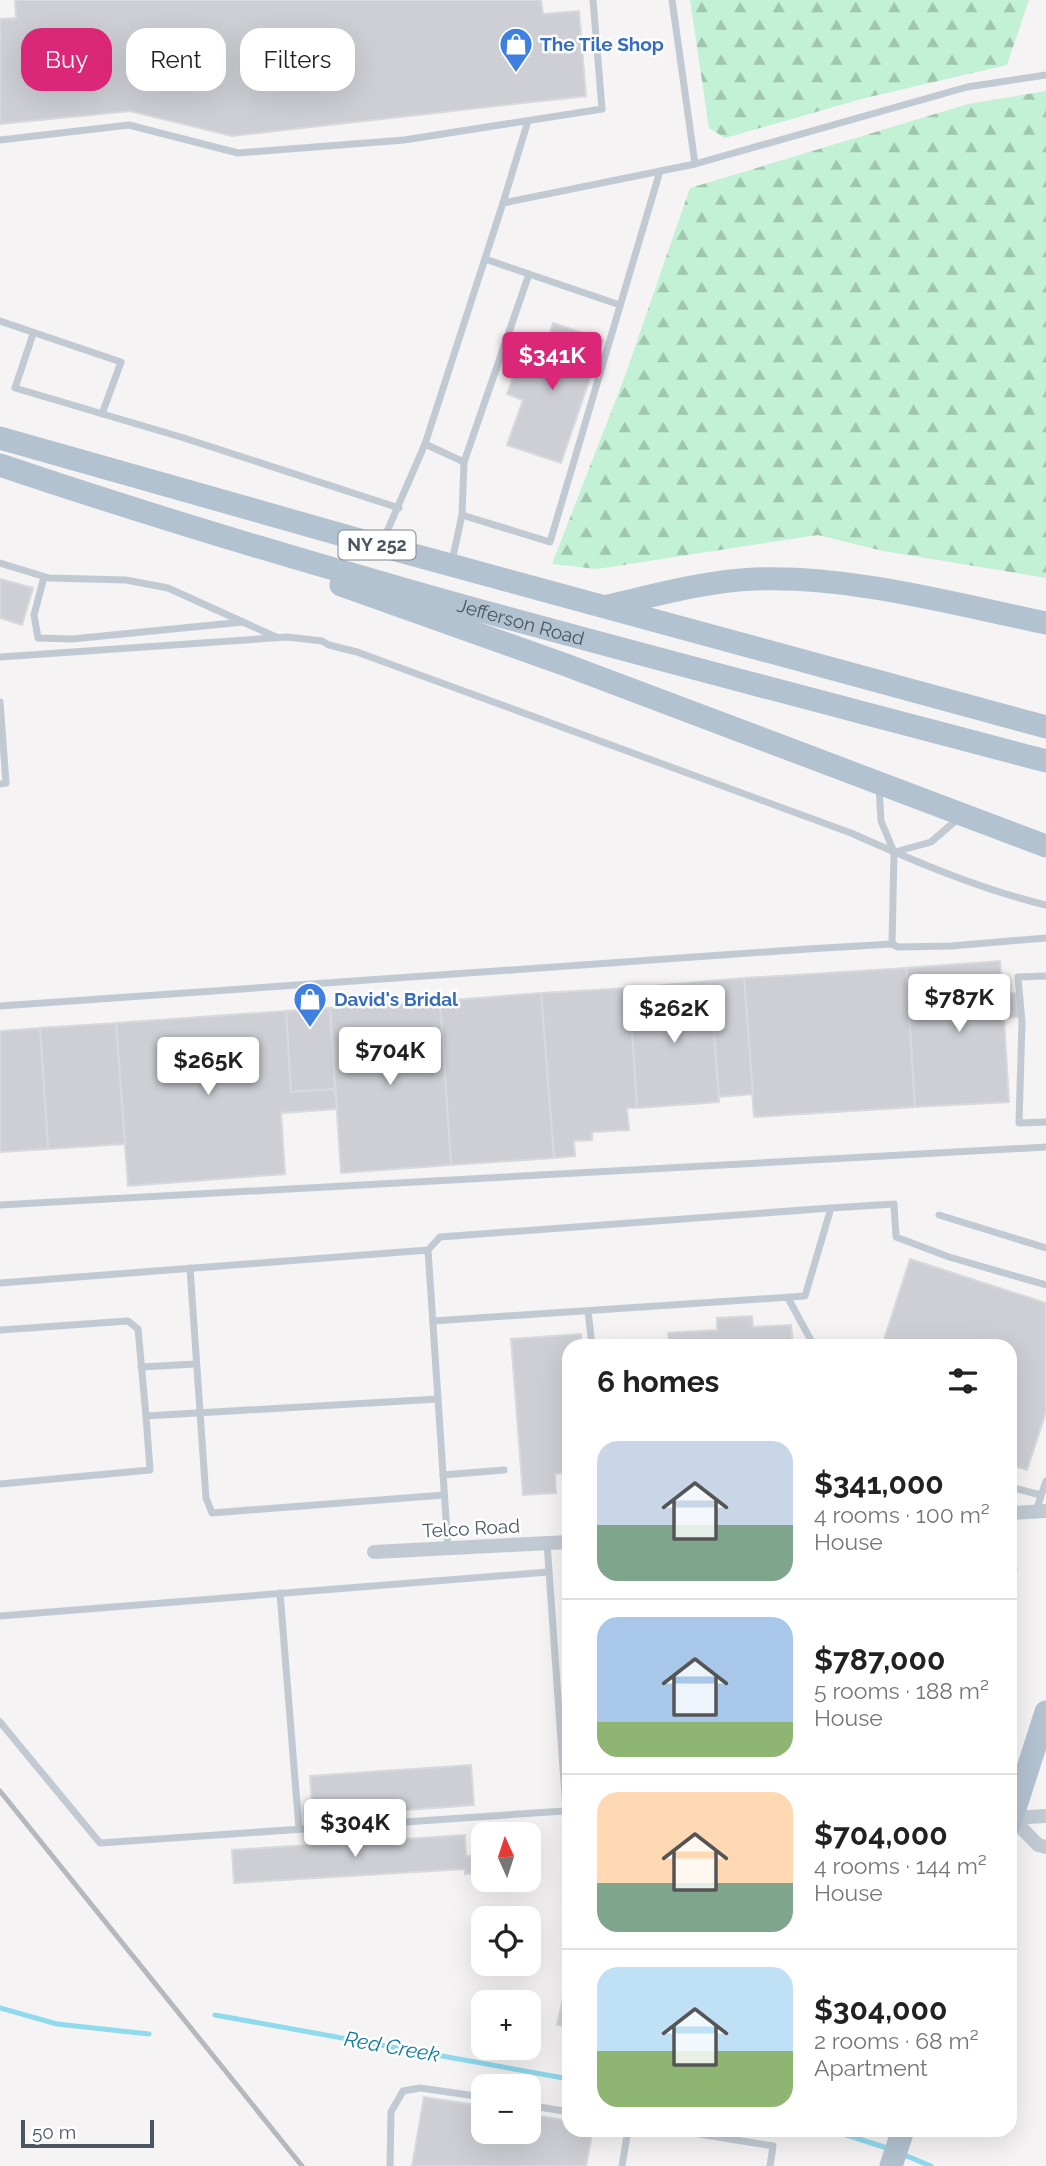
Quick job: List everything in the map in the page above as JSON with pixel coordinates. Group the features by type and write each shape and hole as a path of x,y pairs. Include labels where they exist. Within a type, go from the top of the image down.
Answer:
{"main road":[{"name":"Jefferson Road","path":"0,438 381,546 1046,727"},
{"name":"Jefferson Road","path":"0,465 248,545 592,641 1046,761"},
{"path":"248,545 301,571 566,664 1046,846"},
{"path":"602,607 685,589 754,579 801,580 898,592 1040,618"},
{"path":"1017,1798 1046,1712"},
{"path":"891,2166 901,2137"}],"street":[{"path":"1017,1513 1041,1511"},
{"name":"Telco Road","path":"374,1552 562,1542"},
{"path":"1017,1818 1046,1816"},
{"path":"1017,1826 1038,1845 1046,1847"}],"lane":[{"path":"0,140 129,125 238,153 404,140 602,108 593,0"},
{"path":"672,0 695,164"},
{"path":"503,203 695,164 967,87 1046,75"},
{"path":"381,546 425,444 528,121"},
{"path":"462,515 550,542 660,171"},
{"path":"485,259 620,306"},
{"path":"451,565 462,515 464,462 529,274"},
{"path":"0,321 121,362 102,414"},
{"path":"33,334 15,388 184,438 399,508"},
{"path":"425,444 464,462"},
{"path":"0,563 44,577 126,580 168,588 278,638"},
{"path":"44,577 34,615 38,638 95,637 243,622"},
{"path":"0,657 278,638 323,641 851,833 1016,898 1046,905"},
{"path":"0,702 6,783 0,784"},
{"path":"878,782 881,821 894,852 895,946"},
{"path":"894,852 932,842 963,814"},
{"path":"0,1006 1046,938"},
{"path":"1046,976 1018,977 1022,1022 1019,1123 1046,1122"},
{"path":"0,1205 1046,1147"},
{"path":"0,1283 428,1250 440,1237 894,1204 896,1237 949,1257 1046,1286"},
{"path":"433,1321 805,1296 831,1209"},
{"path":"939,1215 1046,1248"},
{"path":"428,1250 448,1548"},
{"path":"190,1268 206,1497 212,1513 444,1495"},
{"path":"788,1297 810,1339"},
{"path":"589,1311 591,1339"},
{"path":"0,1330 128,1321 138,1329 150,1470 0,1484"},
{"path":"141,1367 197,1364"},
{"path":"146,1416 438,1399"},
{"path":"443,1475 504,1470"},
{"path":"1041,1511 1041,1495 1046,1480"},
{"path":"1017,1489 1041,1495"},
{"path":"547,1543 562,1769"},
{"path":"0,1616 548,1572"},
{"path":"280,1594 299,1829"},
{"path":"0,1722 100,1843 562,1811"},
{"path":"390,2166 391,2112 403,2091 420,2088 471,2095"},
{"path":"541,2107 562,2111"},
{"path":"622,2166 627,2137"},
{"path":"717,2137 773,2146 770,2166"}],"green space":[{"path":"690,0 1029,0 1007,65 865,98 725,138 709,128"},
{"path":"1046,91 1046,578 883,551 818,535 597,569 552,564 625,376 690,188 968,104"}],"building":[{"path":"15,0 541,0 543,14 579,11 586,96 232,136 130,111 0,124 0,19 16,18"},
{"path":"553,323 603,340 561,463 507,445 523,400 507,394 522,352 541,359"},
{"path":"0,579 33,588 22,625 0,618"},
{"path":"1000,961 1002,994 1017,993 1018,1017 1004,1018 1009,1102 915,1107 906,968"},
{"path":"906,968 915,1107 754,1117 744,978"},
{"path":"744,978 753,1094 719,1097 710,981"},
{"path":"710,981 719,1102 637,1108 629,988"},
{"path":"629,988 637,1108 627,1108 629,1130 592,1132 592,1140 574,1141 575,1156 554,1158 541,993"},
{"path":"541,993 554,1158 451,1165 440,1001"},
{"path":"440,1001 451,1165 341,1173 330,1008"},
{"path":"330,1008 335,1089 291,1092 286,1011"},
{"path":"286,1011 291,1092 335,1089 337,1109 281,1113 285,1174 128,1186 116,1023"},
{"path":"116,1023 125,1144 48,1149 40,1028"},
{"path":"40,1028 48,1149 0,1152 0,1031"},
{"path":"910,1259 1046,1303 1046,1412 1027,1470 1017,1467 1017,1339 884,1339"},
{"path":"752,1316 753,1327 791,1325 792,1339 668,1339 668,1333 717,1330 717,1318"},
{"path":"581,1334 581,1339 562,1339 562,1473 555,1474 556,1493 523,1495 511,1339"},
{"path":"471,1765 474,1805 313,1817 310,1776"},
{"path":"465,1835 466,1856 471,1856 471,1874 465,1874 465,1869 234,1883 232,1850"},
{"path":"562,2002 562,2026 557,2025"},
{"path":"424,2097 471,2104 471,2144 541,2144 541,2116 562,2120 562,2137 592,2137 586,2166 412,2166"}],"waterway":[{"name":"Red Creek","path":"0,2008 57,2024 149,2034"},
{"name":"Red Creek","path":"215,2015 562,2078"},
{"name":"Red Creek","path":"853,2137 890,2149"},
{"name":"Red Creek","path":"902,2154 931,2166"}],"railway":[{"path":"0,1791 302,2166"}],"place":[{"name":"The Tile Shop","path":"516,74"},
{"name":"David's Bridal","path":"310,1029"}]}
